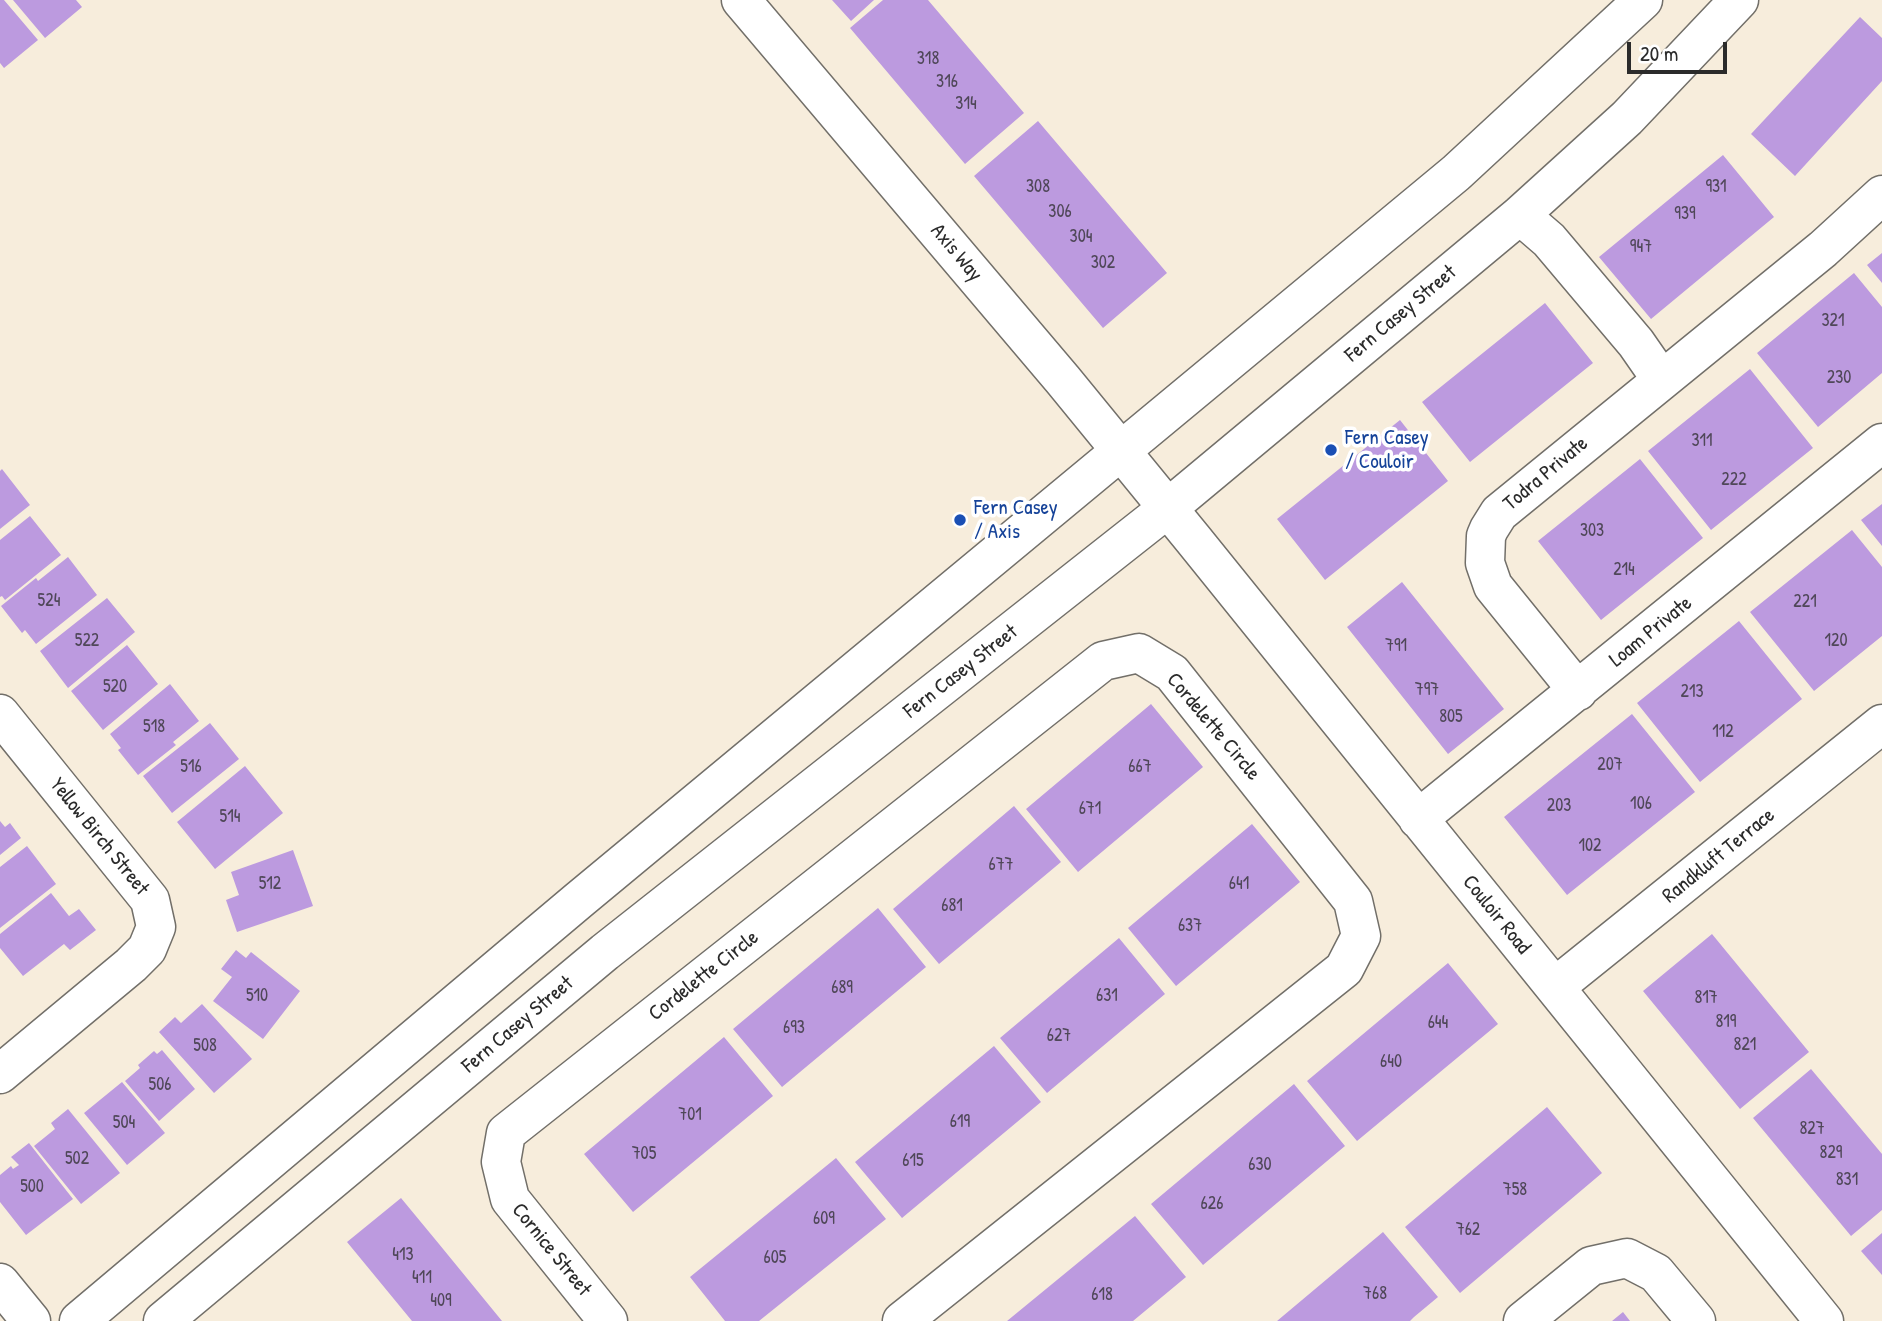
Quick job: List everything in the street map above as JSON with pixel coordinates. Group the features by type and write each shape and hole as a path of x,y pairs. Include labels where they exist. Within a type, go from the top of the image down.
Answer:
{"street":[{"name":"Axis Way","path":"741,0 1168,509"},
{"path":"79,1321 579,900 1456,173 1643,0"},
{"name":"Fern Casey Street","path":"163,1321 605,952 1168,509 1520,215 1627,118 1739,0"},
{"name":"Todra Private","path":"1578,691 1493,586 1485,563 1486,536 1499,513 1824,249 1882,195"},
{"path":"1520,215 1549,240 1636,343 1661,379"},
{"name":"Loam Private","path":"1418,819 1882,443"},
{"name":"Couloir Road","path":"1168,509 1824,1321"},
{"name":"Cordelette Circle","path":"506,1133 1103,661 1139,653 1172,673 1345,890 1353,901 1361,936 1345,969 902,1321"},
{"name":"Yellow Birch Street","path":"0,713 150,900 156,927 147,949 131,965 0,1074"},
{"name":"Randkluft Terrace","path":"1555,988 1882,724"},
{"name":"Cornice Street","path":"506,1133 501,1162 510,1199 608,1321"},
{"path":"1523,1321 1591,1266 1627,1258 1656,1273 1696,1321"},
{"path":"0,1283 31,1321"}],"building":[{"path":"0,0 4,0 38,40 4,68 0,63"},
{"path":"13,0 76,0 82,7 45,38"},
{"path":"832,0 874,0 851,21"},
{"path":"883,0 928,0 1024,113 965,164 850,28"},
{"path":"1860,17 1882,38 1882,81 1795,176 1751,134"},
{"path":"1038,121 1167,273 1103,328 974,176"},
{"path":"1723,155 1774,217 1651,319 1599,257"},
{"path":"1882,253 1882,283 1867,265"},
{"path":"1854,273 1882,307 1882,373 1818,427 1757,353"},
{"path":"1545,303 1593,363 1470,462 1422,402"},
{"path":"1750,369 1813,448 1711,530 1648,451"},
{"path":"1400,420 1448,481 1325,580 1277,519"},
{"path":"1640,459 1703,538 1601,620 1538,541"},
{"path":"2,469 30,505 0,529 0,471"},
{"path":"1882,504 1882,546 1861,520"},
{"path":"30,516 61,555 5,600 0,597 0,540"},
{"path":"1852,530 1882,567 1882,636 1814,691 1750,612"},
{"path":"68,557 97,595 36,644 25,630 22,633 1,606"},
{"path":"1402,582 1504,709 1448,754 1347,627"},
{"path":"107,598 135,632 68,688 40,651"},
{"path":"1739,621 1802,699 1700,782 1637,703"},
{"path":"127,645 158,684 103,730 71,691"},
{"path":"170,684 199,721 173,742 176,745 138,775 118,750 121,748 110,734"},
{"path":"1151,704 1203,767 1078,872 1026,809"},
{"path":"1632,714 1695,792 1567,895 1504,817"},
{"path":"210,723 239,759 172,813 143,776"},
{"path":"245,766 283,813 215,869 177,822"},
{"path":"1014,806 1061,862 939,964 893,909"},
{"path":"0,821 5,827 10,823 21,838 0,855"},
{"path":"1252,824 1300,882 1176,986 1128,928"},
{"path":"27,846 56,884 0,928 0,867"},
{"path":"293,850 313,906 237,932 226,900 239,895 231,872"},
{"path":"51,893 69,916 79,909 96,930 70,950 64,944 23,976 0,948 0,934"},
{"path":"878,908 926,967 782,1087 733,1029"},
{"path":"1712,934 1809,1052 1740,1109 1643,991"},
{"path":"1119,938 1165,994 1047,1093 1000,1038"},
{"path":"236,950 246,958 251,952 300,991 263,1039 213,1001 232,977 221,969"},
{"path":"1448,963 1498,1024 1357,1141 1307,1081"},
{"path":"202,1004 252,1059 214,1093 159,1032 175,1017 181,1023"},
{"path":"724,1037 773,1096 633,1212 584,1154"},
{"path":"994,1046 1041,1102 902,1218 855,1162"},
{"path":"162,1050 195,1089 159,1121 125,1081 154,1051 157,1054"},
{"path":"1811,1069 1882,1154 1882,1210 1851,1236 1753,1118"},
{"path":"122,1082 165,1133 127,1165 84,1113"},
{"path":"1294,1084 1345,1146 1203,1265 1151,1204"},
{"path":"1547,1107 1602,1173 1460,1293 1405,1227"},
{"path":"68,1109 120,1173 81,1204 34,1146 55,1129 51,1123"},
{"path":"29,1143 73,1199 26,1235 0,1202 0,1175 11,1166 13,1169 19,1165 11,1157"},
{"path":"836,1158 886,1219 759,1321 725,1321 690,1277"},
{"path":"401,1198 502,1321 412,1321 347,1242"},
{"path":"1135,1216 1186,1277 1133,1321 1007,1321"},
{"path":"1383,1232 1438,1297 1410,1321 1277,1321"},
{"path":"1882,1233 1882,1275 1861,1251"},
{"path":"1623,1312 1630,1321 1612,1321"}],"place":[{"name":"Fern Casey / Couloir","path":"1331,450"},
{"name":"Fern Casey / Axis","path":"960,520"}]}
